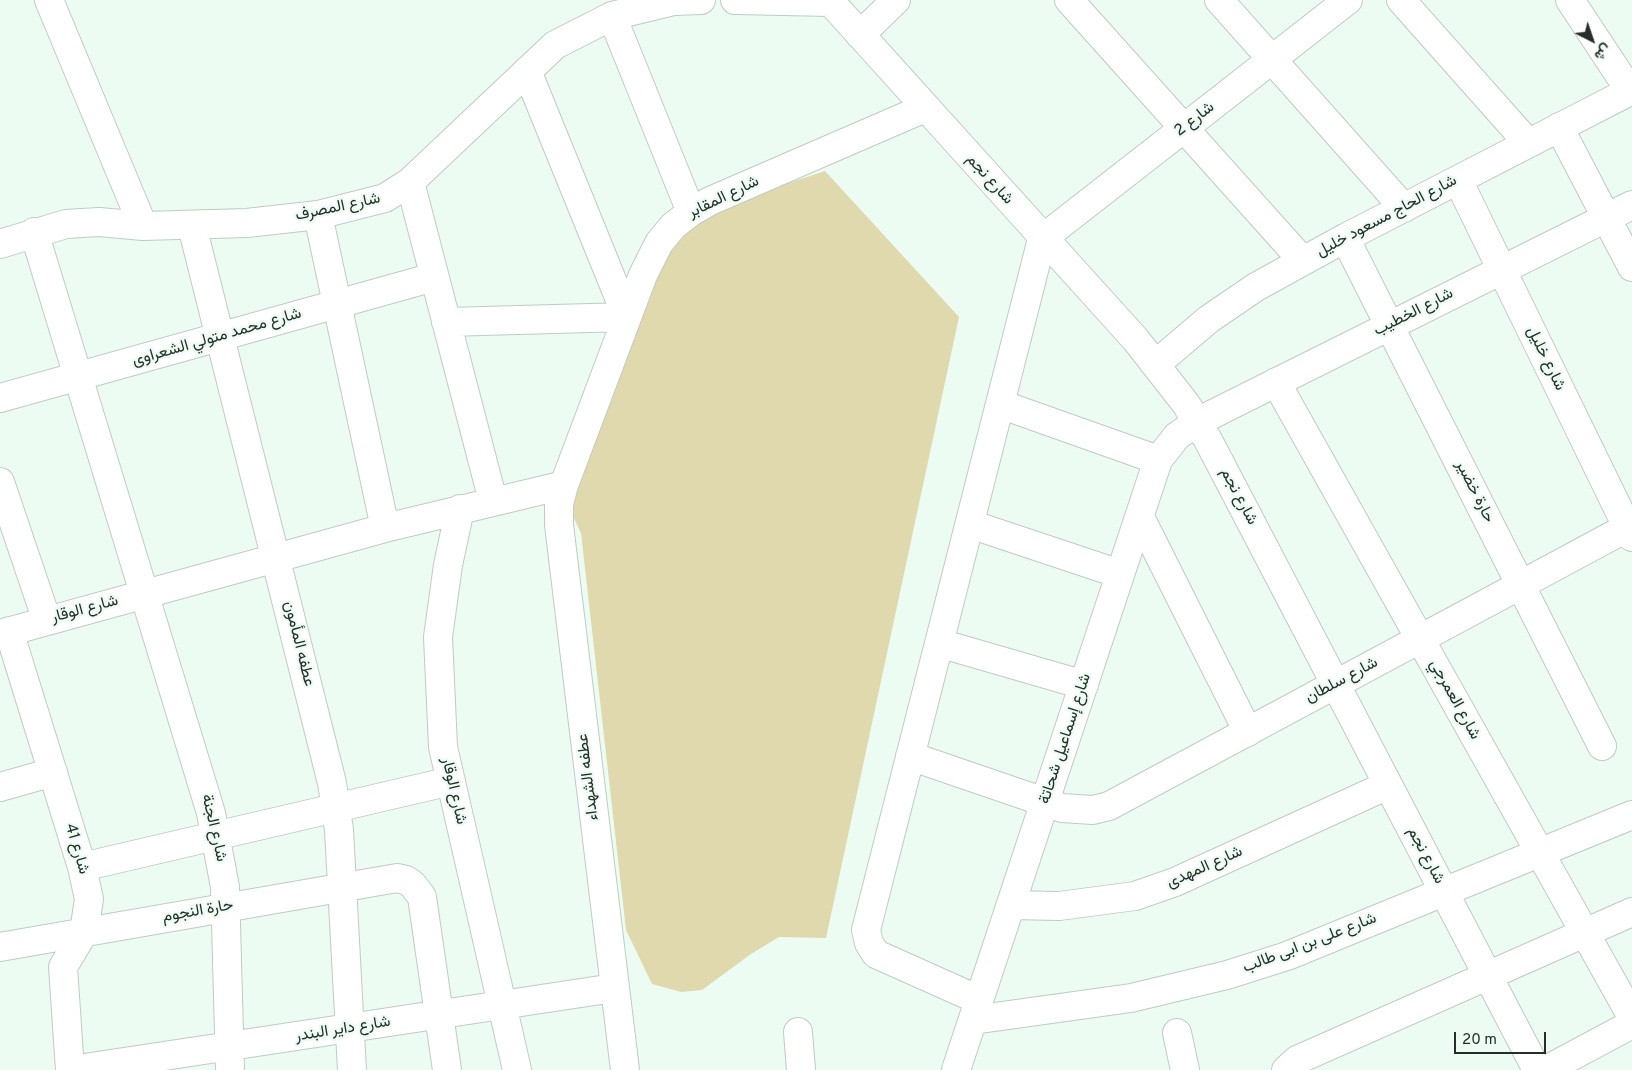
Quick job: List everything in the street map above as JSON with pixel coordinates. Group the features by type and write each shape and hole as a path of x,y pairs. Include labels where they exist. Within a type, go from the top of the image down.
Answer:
{"street":[{"path":"49,0 143,226"},
{"name":"شارع المصرف","path":"0,244 34,232 66,224 99,222 143,226 192,226 247,223 318,215 385,198 410,182 555,45 612,16 674,1 701,0"},
{"path":"736,0 830,1"},
{"path":"860,35 896,0"},
{"path":"1069,0 1303,261"},
{"path":"1219,0 1404,208"},
{"name":"شارع 2","path":"1042,239 1348,0"},
{"path":"1401,0 1528,143"},
{"path":"1570,0 1631,90"},
{"name":"شارع نجم","path":"830,1 1156,364 1197,422 1537,1070"},
{"path":"612,16 691,212"},
{"path":"446,322 627,317 527,72"},
{"name":"شارع الحاج مسعود خليل","path":"1156,364 1209,319 1256,287 1345,238 1631,90"},
{"name":"شارع المقابر","path":"564,485 650,258 673,226 691,212 710,201 925,108"},
{"path":"1560,127 1632,267"},
{"name":"شارع خليل","path":"1458,180 1630,530"},
{"path":"410,182 493,501"},
{"name":"شارع الخطيب","path":"1197,422 1632,205"},
{"path":"318,215 385,528"},
{"name":"عطفه المأمون","path":"192,226 332,783 343,887 352,1070"},
{"name":"شارع الجنة","path":"34,232 199,772 216,835 225,887 230,1058"},
{"name":"حارة خضير","path":"1345,238 1602,746"},
{"path":"976,1010 876,954 869,943 866,930 1042,239"},
{"name":"شارع محمد متولي الشعراوى","path":"0,398 434,277"},
{"name":"شارع العمرجي","path":"1276,382 1632,1017"},
{"path":"1000,404 1158,460"},
{"name":"شارع إسماعيل شحاتة","path":"956,1070 1158,460 1177,436 1197,422"},
{"path":"0,482 47,621"},
{"name":"شارع الوقار","path":"5,632 385,528 564,485"},
{"name":"عطفه الشهداء","path":"564,485 559,504 559,525 625,1070"},
{"name":"شارع الوقار","path":"460,509 445,583 438,637 443,747 517,1070"},
{"path":"1140,517 1248,732"},
{"path":"970,524 1120,574"},
{"name":"شارع سلطان","path":"910,756 1045,802 1076,810 1093,810 1109,806 1521,585 1630,530"},
{"name":"شارع 41","path":"5,632 53,772 82,867 89,899 84,932 63,967 71,1070"},
{"path":"939,643 1084,685"},
{"path":"0,787 53,772"},
{"path":"82,867 450,781"},
{"name":"شارع المهدى","path":"1011,904 1059,906 1135,896 1176,882 1388,785"},
{"name":"شارع على بن ابى طالب","path":"976,1010 1131,998 1227,975 1287,956 1632,815"},
{"name":"حارة النجوم","path":"0,947 397,878 413,885 422,897 439,1015"},
{"path":"1286,1070 1297,1060 1586,934 1632,912"},
{"name":"شارع داير البندر","path":"71,1070 230,1058 350,1028 614,988"},
{"path":"439,1015 447,1070"},
{"path":"1546,1070 1632,1024"},
{"path":"798,1032 801,1070"},
{"path":"1177,1033 1185,1070"}],"shaded area":[{"path":"825,171 959,317 826,938 779,937 751,954 702,990 681,992 652,984 626,930 581,533 568,506 677,227 719,206"}]}
